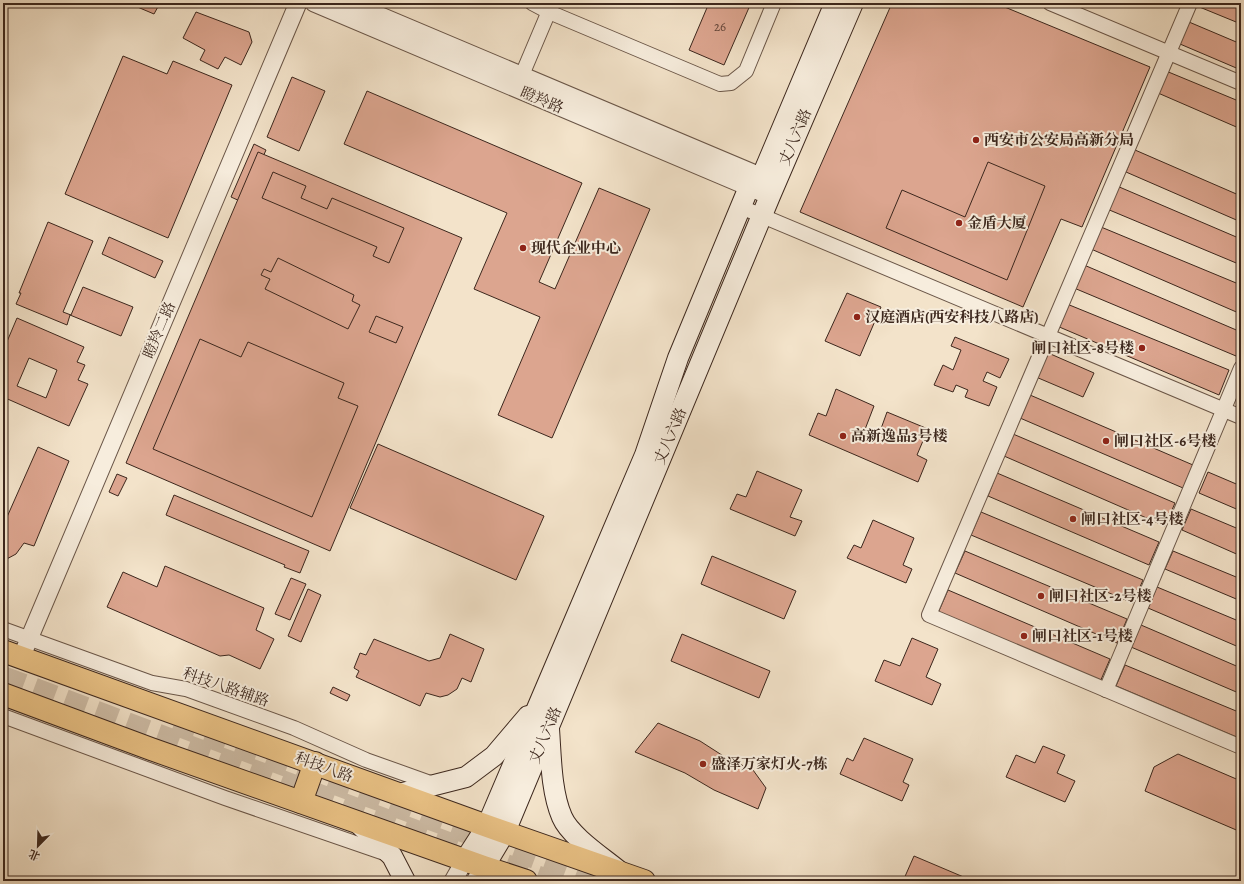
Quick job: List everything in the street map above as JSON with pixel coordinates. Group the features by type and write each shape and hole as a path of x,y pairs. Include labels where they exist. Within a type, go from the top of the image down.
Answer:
{"main road":[{"name":"丈八六路","path":"474,869 549,725 762,215 764,186 835,3"},
{"name":"丈八六路","path":"496,829 540,702 645,455 678,358 741,207 764,186 853,3"},
{"name":"科技八路","path":"18,649 315,763 644,881"},
{"path":"3,694 151,749 355,821 474,869 526,881"},
{"path":"399,794 466,777 494,756 540,702"},
{"path":"549,725 554,789 562,817 575,835 622,873"},
{"path":"301,802 315,763"},
{"path":"355,821 392,856 405,881"}],"street":[{"name":"瞪羚二路","path":"18,649 298,3"},
{"name":"瞪羚路","path":"314,3 764,186"},
{"name":"瞪羚路","path":"350,3 522,75 764,186"},
{"path":"532,3 551,7 720,84 731,83 746,71 774,3"},
{"path":"1050,3 1241,83"},
{"path":"1190,3 929,615 1241,747"},
{"path":"522,75 551,7"},
{"path":"741,207 1241,417"},
{"path":"1106,690 1241,368"},
{"name":"科技八路辅路","path":"3,629 18,649 152,683 186,688 294,728 366,760 436,785"},
{"path":"3,716 224,798 392,856"},
{"path":"453,881 474,869"}],"building":[{"path":"128,3 160,3 154,14"},
{"path":"709,3 751,3 724,65 689,50"},
{"name":"西安市公安局高新分局","path":"892,3 995,3 1150,67 1082,227 1061,219 1023,307 800,212"},
{"path":"1198,3 1241,3 1241,24 1197,6"},
{"path":"196,12 249,32 252,42 241,65 225,57 218,69 200,60 205,50 183,38"},
{"path":"1189,22 1241,44 1241,70 1180,44"},
{"path":"123,56 167,74 173,61 232,85 168,238 65,194"},
{"path":"1166,71 1241,102 1241,129 1158,93"},
{"path":"292,77 325,91 299,151 267,137"},
{"name":"现代企业中心","path":"367,91 582,183 539,282 555,289 599,188 650,209 552,438 498,415 540,317 474,289 507,213 344,144"},
{"path":"254,144 266,150 242,202 231,197"},
{"path":"1135,150 1241,196 1241,222 1126,172"},
{"path":"258,152 462,238 330,551 126,463"},
{"name":"金盾大厦","path":"988,162 1045,186 1007,280 886,228 902,190 965,217"},
{"path":"273,172 306,186 301,198 327,209 332,198 404,228 389,263 373,256 377,247 262,198"},
{"path":"1117,186 1241,239 1241,265 1107,209"},
{"path":"48,222 93,241 63,312 71,315 83,287 133,307 121,336 70,315 67,325 16,304 21,293 19,293"},
{"path":"1101,227 1241,285 1241,314 1091,249"},
{"path":"109,237 163,261 155,278 102,254"},
{"path":"278,258 354,295 352,301 360,305 348,329 265,289 270,279 261,275 264,269 271,272"},
{"path":"1084,265 1241,332 1241,343 1236,356 1074,288"},
{"path":"847,293 881,307 860,356 825,341"},
{"name":"闸口社区-8号楼","path":"1067,304 1229,370 1219,395 1057,326"},
{"path":"376,316 403,327 396,343 369,332"},
{"path":"17,318 84,347 77,362 85,365 78,380 88,384 69,426 3,397 3,351","holes":["29,358 57,370 46,398 17,386"]},
{"path":"955,337 1009,359 1000,378 987,372 983,381 997,387 989,406 965,397 968,390 956,385 953,392 934,385 943,365 953,370 961,350 951,346"},
{"path":"200,339 241,357 248,342 344,383 338,398 358,406 312,517 153,449"},
{"path":"1046,352 1094,373 1083,397 1036,377"},
{"name":"高新逸品3号楼","path":"836,389 874,406 864,432 878,437 887,412 928,429 917,455 927,460 918,482 809,435 818,413 826,416"},
{"name":"闸口社区-6号楼","path":"1030,395 1193,465 1183,488 1020,418"},
{"path":"1013,434 1175,503 1165,526 1004,456"},
{"path":"378,444 544,516 516,580 350,508"},
{"path":"38,447 69,461 34,546 24,543 16,554 3,561 3,516 7,517"},
{"path":"757,471 802,490 790,517 802,521 795,536 730,509 737,494 746,497"},
{"path":"1208,472 1241,486 1241,511 1199,493"},
{"name":"闸口社区-4号楼","path":"997,473 1159,542 1149,565 988,496"},
{"path":"117,474 127,478 118,496 109,492"},
{"path":"174,495 309,551 300,573 284,567 285,565 166,515"},
{"path":"1191,509 1241,530 1241,556 1182,530"},
{"path":"981,512 1143,580 1133,603 971,535"},
{"path":"873,520 914,538 903,565 912,569 906,583 847,558 854,545 861,548"},
{"name":"闸口社区-2号楼","path":"965,551 1127,619 1117,643 955,573"},
{"path":"1173,551 1241,579 1241,601 1165,569"},
{"path":"712,556 796,591 784,619 701,584"},
{"path":"165,566 264,608 256,630 274,639 260,669 229,655 220,656 107,607 123,572 157,587"},
{"path":"291,578 306,584 290,620 275,614"},
{"path":"1157,587 1241,622 1241,648 1148,608"},
{"path":"308,589 321,595 301,642 288,636"},
{"name":"闸口社区-1号楼","path":"948,590 1110,659 1100,682 938,613"},
{"path":"1141,625 1241,668 1241,694 1131,647"},
{"path":"450,634 484,649 471,682 462,678 457,689 448,695 440,697 426,693 420,706 356,677 359,671 354,668 360,653 366,655 374,639 429,661 440,658"},
{"path":"682,634 770,671 759,698 671,661"},
{"path":"912,638 938,649 926,677 941,684 932,705 875,681 884,660 900,666"},
{"path":"1125,665 1241,713 1241,739 1116,686"},
{"path":"333,687 350,695 347,701 330,693"},
{"name":"盛泽万家灯火-7栋","path":"658,723 700,741 728,759 753,770 766,788 758,809 714,790 685,773 635,752"},
{"path":"864,738 913,759 903,782 909,785 902,801 840,774 847,758 853,761"},
{"path":"1043,746 1065,755 1057,773 1075,781 1065,802 1006,777 1016,755 1035,763"},
{"path":"1178,754 1241,781 1241,832 1145,791 1154,767"},
{"path":"914,856 973,881 903,881"}],"tunnel":[{"path":"3,677 459,847"},
{"path":"174,724 597,881"},
{"path":"506,865 550,881"}],"place":[{"name":"西安市公安局高新分局","path":"976,140"},
{"name":"金盾大厦","path":"959,223"},
{"name":"现代企业中心","path":"523,248"},
{"name":"汉庭酒店(西安科技八路店)","path":"857,317"},
{"name":"闸口社区-8号楼","path":"1142,348"},
{"name":"高新逸品3号楼","path":"843,436"},
{"name":"闸口社区-6号楼","path":"1106,441"},
{"name":"闸口社区-4号楼","path":"1073,519"},
{"name":"闸口社区-2号楼","path":"1041,596"},
{"name":"闸口社区-1号楼","path":"1024,636"},
{"name":"盛泽万家灯火-7栋","path":"703,764"}]}
